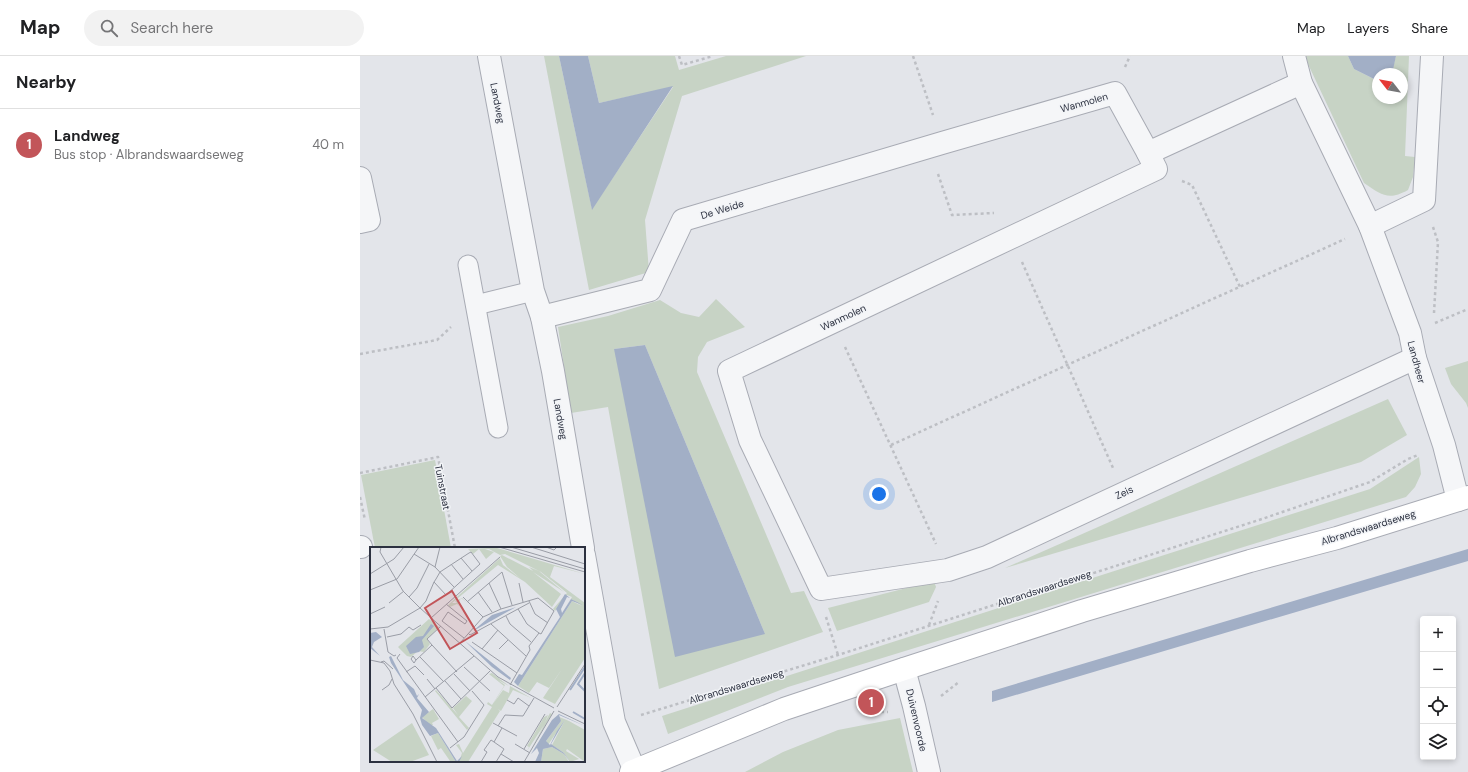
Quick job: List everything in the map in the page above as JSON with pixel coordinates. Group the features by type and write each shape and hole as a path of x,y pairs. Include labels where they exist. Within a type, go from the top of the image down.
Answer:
{"street":[{"name":"Landweg","path":"489,56 533,291 542,317 553,371 583,547"},
{"name":"Landheer","path":"1294,56 1301,83 1370,226 1410,333 1415,358 1463,498"},
{"path":"1370,226 1424,200 1432,56"},
{"name":"Wanmolen","path":"822,589 750,440 729,371 1011,237 1301,83"},
{"name":"Wanmolen","path":"936,144 1115,93 1152,161"},
{"name":"De Weide","path":"542,317 650,290 683,220 936,144"},
{"path":"360,178 364,221"},
{"name":"Zeis","path":"822,589 948,570 987,557 1415,358"},
{"name":"Albrandswaardseweg","path":"633,771 784,709 904,669 1082,611 1250,561 1337,538 1463,498"},
{"path":"585,567 587,592 614,722 633,771"},
{"name":"Duivenvoorde","path":"904,669 929,772"}],"lane":[{"path":"468,265 498,428"},
{"path":"476,305 533,291"}],"path":[{"path":"679,56 682,65 713,56"},
{"path":"913,56 936,144 952,215 998,213 1011,237 1124,492"},
{"path":"1152,161 1192,185 1240,287"},
{"path":"1424,200 1438,242 1434,324 1468,309"},
{"path":"891,445 1338,243 1370,226"},
{"path":"360,354 437,340 476,305"},
{"path":"833,321 948,570 929,625"},
{"name":"Albrandswaardseweg","path":"614,722 838,655 1259,520 1370,482 1408,459 1444,445"},
{"name":"Tuinstraat","path":"360,473 438,457 455,547"},
{"path":"822,589 822,603 838,655"}],"green space":[{"path":"544,56 559,56 592,209 673,87 599,103 588,56 675,56 679,70 726,56 806,56 682,96 645,220 649,272 589,290"},
{"path":"1306,56 1348,56 1354,69 1372,78 1372,104 1407,104 1405,156 1415,157 1413,177 1408,190 1390,196 1376,191 1364,183 1308,64"},
{"path":"1396,56 1409,56 1408,81 1408,68 1393,68"},
{"path":"716,299 745,327 707,342 698,357 697,372 791,593 804,591 823,632 659,689 608,407 571,413 558,327 608,316 660,300 681,313 699,317","holes":["645,345 765,634 614,349"]},
{"path":"1468,361 1468,408 1466,403 1451,384 1445,368"},
{"path":"1388,399 1407,435 1361,462 1005,568"},
{"path":"1419,457 1421,474 1415,487 1406,497 788,687 668,734 662,716 1370,489"},
{"path":"435,460 451,547 375,547 361,475"},
{"path":"934,581 936,587 929,602 837,631 828,608"},
{"path":"900,718 913,772 745,772 783,752 838,730"}],"water":[{"path":"559,56 588,56 599,103 673,86 592,210"},
{"path":"1348,56 1396,56 1393,68 1372,68 1372,78 1354,69"},
{"path":"645,345 765,634 675,657 614,349"},
{"path":"1468,549 1468,561 992,702 992,691"}],"place":[{"name":"Landweg","path":"871,702"}]}
